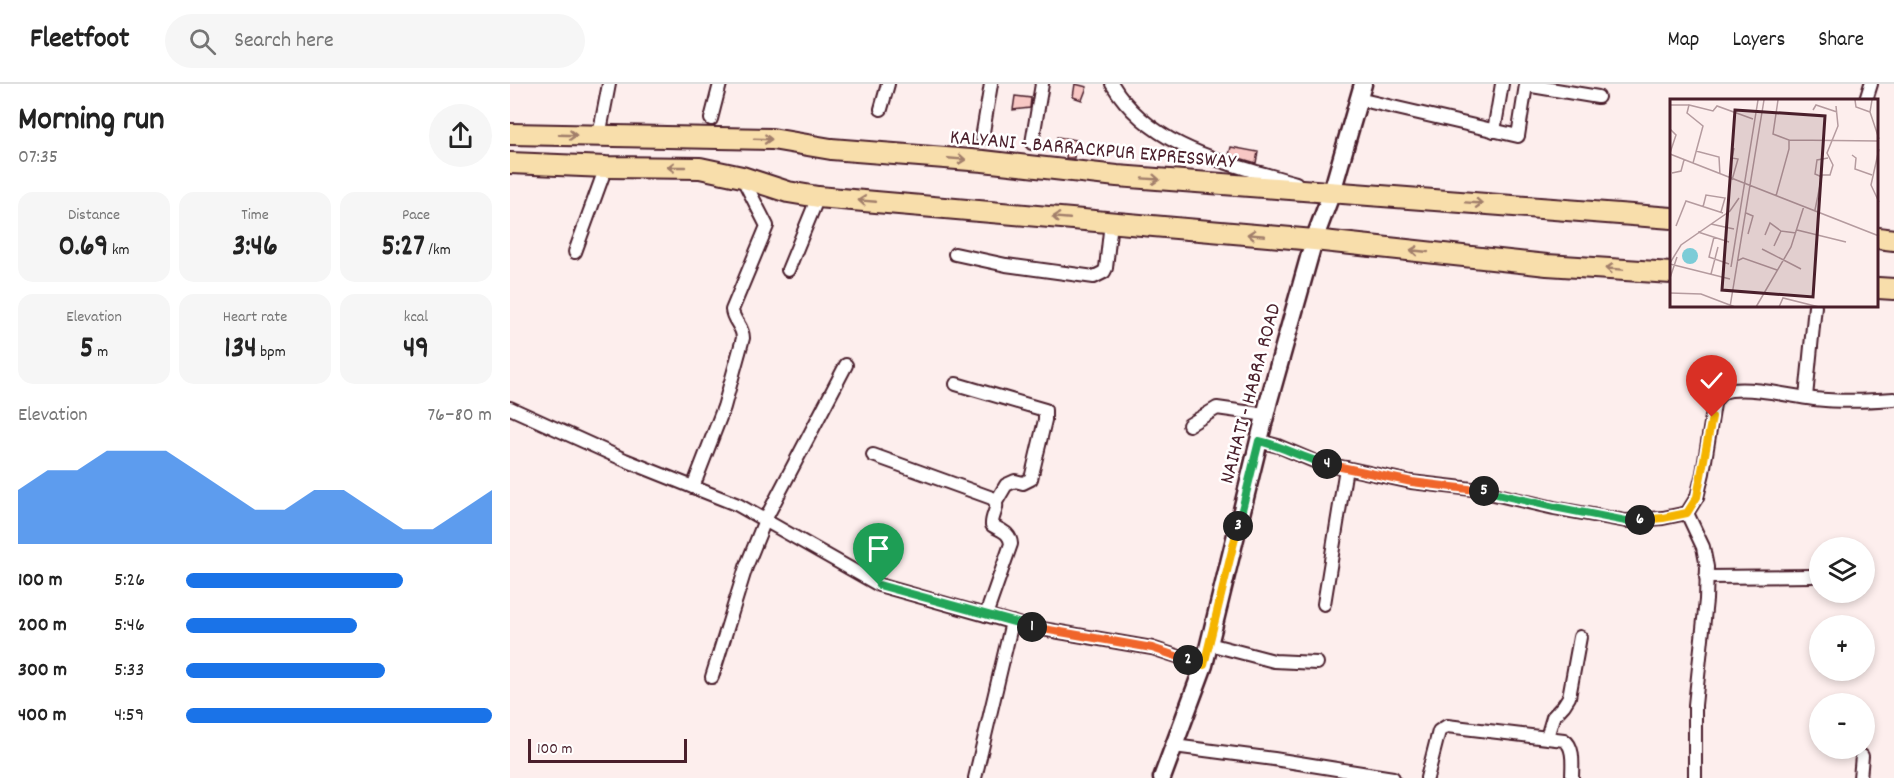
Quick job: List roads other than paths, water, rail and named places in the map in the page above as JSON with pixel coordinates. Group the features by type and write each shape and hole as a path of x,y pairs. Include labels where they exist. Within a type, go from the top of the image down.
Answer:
{"highway":[{"name":"KALYANI - BARRACKPUR EXPRESSWAY","path":"510,134 772,139 831,148 1117,176 1670,218"},
{"path":"510,163 700,168 742,177 788,192 818,197 1314,240 1547,265 1670,273"},
{"path":"1879,238 1894,240"},
{"path":"1879,288 1894,289"}],"main road":[{"name":"NAIHATI - HABRA ROAD","path":"1162,778 1204,665 1266,415 1314,240 1332,192 1361,92"}],"street":[{"path":"599,136 609,84"},
{"path":"711,119 720,84"},
{"path":"881,109 888,84"},
{"path":"982,138 991,84"},
{"path":"1032,143 1042,84"},
{"path":"1112,84 1122,100 1149,126 1184,148 1225,164 1332,192"},
{"path":"1494,131 1502,84"},
{"path":"1866,99 1871,84"},
{"path":"1361,92 1518,136 1526,85 1598,97"},
{"path":"575,252 606,167"},
{"path":"693,488 724,407 743,338 742,328 734,318 732,310 767,226 742,177"},
{"path":"788,270 818,197"},
{"path":"955,254 1006,265 1094,277 1104,273 1106,268 1111,222"},
{"path":"1806,398 1815,308"},
{"path":"712,677 746,567 765,520 846,365"},
{"path":"956,384 1045,410 1045,420 1031,479 1023,483 1015,481 1006,485 996,502 992,525 1008,534 1011,544 986,615"},
{"path":"1259,441 1278,446 1316,462 1412,482 1472,489 1626,521 1663,518 1687,513 1697,497 1717,398 1728,390 1806,398 1864,401 1894,399"},
{"path":"510,408 625,460 738,505 879,585 1012,622 1152,648 1204,665"},
{"path":"1189,425 1217,408 1266,415"},
{"path":"873,455 992,498 996,502"},
{"path":"1324,604 1346,468"},
{"path":"1687,513 1703,547 1706,577 1695,705 1695,778"},
{"path":"1706,577 1809,576"},
{"path":"975,778 1012,622"},
{"path":"1546,737 1553,717 1569,697 1580,637"},
{"path":"1209,644 1260,658 1284,662 1317,663"},
{"path":"1427,778 1439,731 1444,727 1546,737 1568,742 1571,748 1572,778"},
{"path":"1174,746 1393,778"},
{"path":"1860,778 1863,759"}]}
